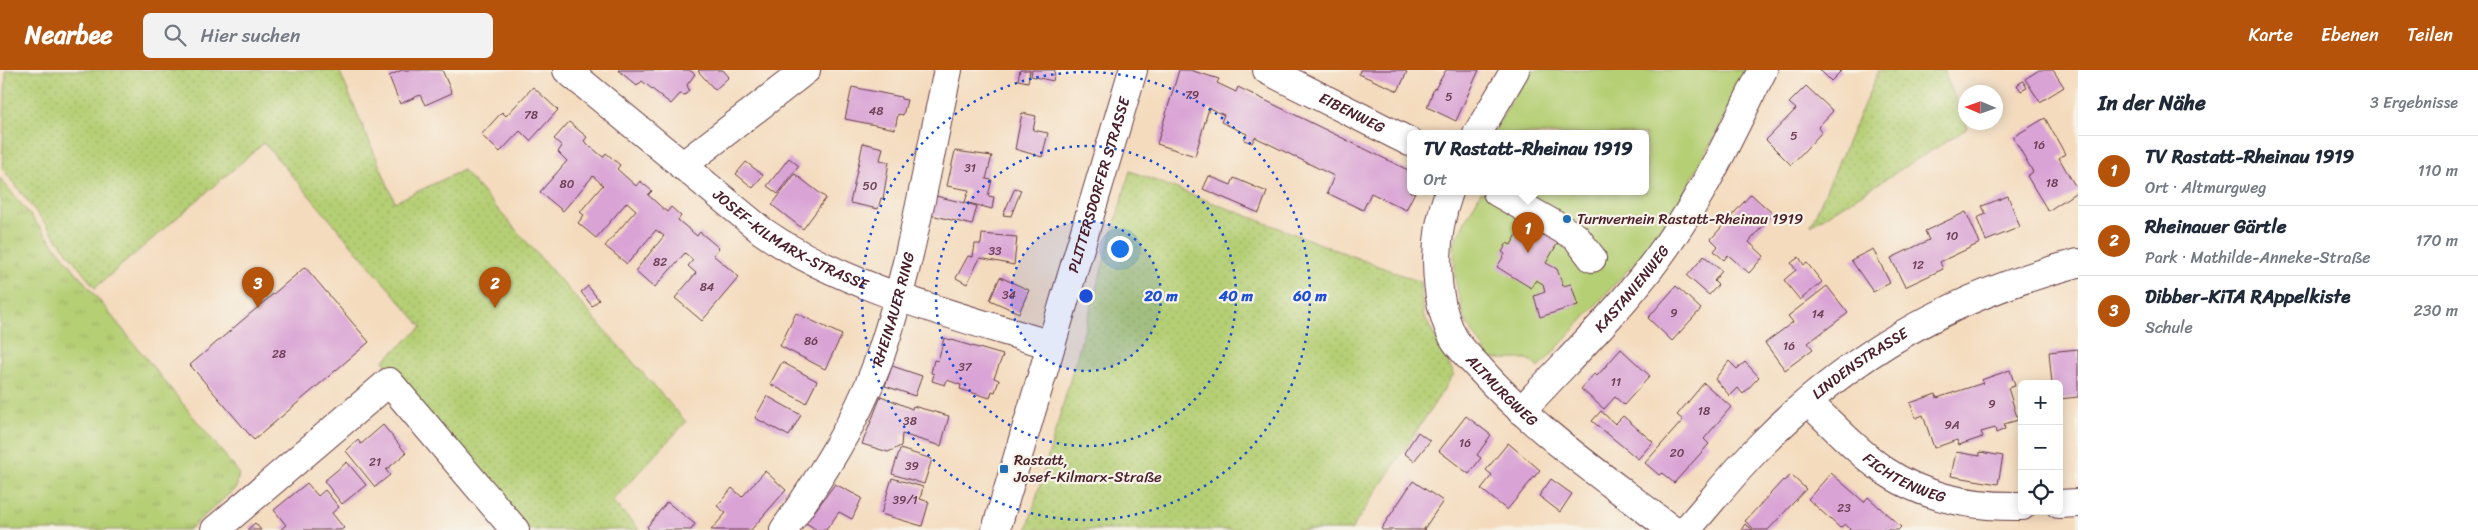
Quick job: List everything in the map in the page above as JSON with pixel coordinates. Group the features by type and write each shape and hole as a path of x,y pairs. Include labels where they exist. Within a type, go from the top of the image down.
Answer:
{"street":[{"name":"JOSEF-KILMARX-STRASSE","path":"567,70 682,166 788,249 898,297 1051,345"},
{"path":"682,166 806,70"},
{"name":"RHEINAUER RING","path":"784,530 846,433 876,366 898,297 948,70"},
{"name":"PLITTERSDORFER STRASSE","path":"996,530 1133,70"},
{"name":"EIBENWEG","path":"1267,70 1407,140"},
{"path":"1479,130 1515,70"},
{"name":"KASTANIENWEG","path":"1521,412 1634,289 1678,229 1706,184 1763,70"},
{"name":"ALTMURGWEG","path":"1448,195 1444,205 1438,248 1444,311 1454,338 1497,389 1521,412 1672,530"},
{"path":"1502,195 1576,237 1592,258"},
{"name":"LINDENSTRASSE","path":"1686,530 1761,444 1808,402 1899,334 1992,290 2078,263"},
{"path":"215,530 389,382 515,530"},
{"name":"FICHTENWEG","path":"1808,402 1867,457 1886,472 1911,485 1941,497 1972,504 2018,506"},
{"path":"2063,504 2078,503"}],"green space":[{"path":"6,70 339,70 395,202 463,170 686,422 612,501 640,530 523,530 383,361 422,327 264,143 95,288 2,168"},
{"name":"Turnvernein Rastatt-Rheinau 1919","path":"1530,70 1749,70 1683,196 1645,251 1539,368 1528,359 1490,359 1464,318 1455,279 1454,242 1479,195 1649,195 1649,130 1494,130"},
{"path":"1879,70 1943,70 1958,105 1958,130 1965,130 1811,225"},
{"path":"1130,171 1420,282 1423,314 1454,374 1351,530 1027,530"},
{"path":"0,178 239,473 236,488 188,530 0,530"}],"building":[{"path":"402,70 442,70 452,93 425,105 420,95 400,104 389,76"},
{"path":"618,70 689,70 695,74 687,85 689,90 685,95 680,94 671,104 642,81 637,86"},
{"path":"723,70 729,77 715,90 698,71"},
{"path":"1020,70 1030,70 1028,82 1018,80"},
{"path":"1032,70 1055,70 1053,81 1031,76"},
{"path":"1179,70 1190,70 1219,79 1217,83 1236,92 1238,87 1407,170 1407,195 1414,195 1406,210 1371,193 1363,210 1327,193 1334,176 1255,137 1252,143 1244,140 1247,134 1221,122 1224,115 1209,108 1195,156 1157,144"},
{"path":"1360,70 1402,70 1407,72 1398,91 1359,74"},
{"path":"1446,70 1479,70 1456,121 1427,107 1434,88"},
{"path":"1820,70 1842,70 1831,81"},
{"path":"2039,70 2053,70 2064,87 2040,102 2025,79"},
{"path":"2023,81 2027,88 2021,91 2017,85"},
{"path":"1806,86 1833,111 1818,127 1822,132 1791,165 1766,140 1796,109 1789,103"},
{"path":"533,87 558,110 530,141 520,131 500,152 481,135 502,112 506,116"},
{"path":"852,87 901,97 901,99 907,100 903,115 898,114 895,129 845,119"},
{"path":"1022,113 1036,116 1033,130 1048,133 1042,157 1015,149"},
{"path":"2045,118 2065,154 2059,158 2078,191 2048,211 2027,176 2033,172 2013,137"},
{"path":"569,122 587,137 584,141 603,157 606,153 620,165 617,169 636,186 640,181 652,191 648,195 667,212 671,207 681,216 678,220 697,236 700,232 719,248 713,255 739,277 702,321 675,298 696,273 688,266 693,260 685,253 654,288 635,271 664,236 656,230 627,264 605,246 636,210 627,202 596,238 578,223 584,215 580,212 603,185 593,176 563,211 540,192 567,161 558,152 562,146 554,139"},
{"path":"863,143 883,148 880,160 889,162 883,199 881,198 878,209 850,203"},
{"path":"955,151 992,156 986,179 992,180 988,196 994,197 992,209 965,202 969,190 947,186"},
{"path":"789,158 799,166 778,194 767,186"},
{"path":"746,162 763,175 753,188 736,174"},
{"path":"795,174 826,198 803,229 772,205"},
{"path":"1209,176 1231,185 1234,178 1267,192 1259,213 1203,189"},
{"path":"1015,188 1021,190 1011,216 1003,215"},
{"path":"1751,194 1773,214 1749,242 1764,256 1749,273 1728,255 1724,260 1714,251 1718,246 1711,239"},
{"path":"936,196 977,206 972,225 931,215"},
{"path":"2008,196 2020,227 1986,241 1977,218 1986,214 1982,206"},
{"path":"1966,212 1980,243 1940,262 1943,269 1905,287 1891,258 1929,240 1925,231"},
{"path":"1526,218 1560,239 1546,263 1557,269 1563,286 1571,284 1578,305 1540,317 1534,296 1545,292 1543,284 1536,280 1531,288 1497,267 1505,254 1502,252 1507,243 1511,245"},
{"path":"982,234 1017,237 1014,265 980,258 967,284 956,278 968,256 973,257 975,244 981,244"},
{"path":"1873,249 1890,283 1873,292 1851,260"},
{"path":"1704,256 1722,271 1714,281 1718,285 1709,295 1687,276"},
{"path":"1799,257 1804,265 1807,263 1822,282 1800,300 1784,280 1796,270 1791,263"},
{"path":"305,267 369,342 254,440 190,365"},
{"path":"1000,277 1029,290 1019,313 990,300"},
{"path":"588,286 599,300 592,306 581,292"},
{"path":"1676,286 1701,309 1672,341 1648,318"},
{"path":"1827,286 1848,313 1808,343 1813,349 1785,370 1765,343 1793,322 1788,316"},
{"path":"796,313 842,335 825,369 780,346"},
{"path":"944,338 1003,355 994,378 999,380 995,392 992,391 990,398 960,389 961,385 947,380 945,385 932,381 934,374 931,373 934,360 938,361"},
{"path":"1621,349 1650,376 1624,405 1615,397 1604,409 1581,389 1594,374 1597,376"},
{"path":"2078,349 2078,397 2063,399 2063,380 2052,380 2049,352"},
{"path":"1729,361 1737,369 1745,362 1759,377 1743,394 1738,388 1730,396 1715,379"},
{"path":"782,362 817,381 806,403 770,384"},
{"path":"892,366 922,376 915,396 885,386"},
{"path":"2010,370 2015,386 2008,388 2018,420 2004,424 2005,429 1996,433 1995,428 1981,432 1983,437 1959,445 1957,440 1934,448 1923,415 1916,418 1910,403 1936,394 1937,398 1983,383 1981,380"},
{"path":"1704,383 1731,407 1704,439 1709,444 1674,483 1662,473 1659,475 1645,463 1683,420 1677,415"},
{"path":"767,396 801,415 789,436 755,418"},
{"path":"881,396 912,409 913,406 949,416 941,446 902,434 901,446 888,452 862,444"},
{"path":"1601,411 1615,424 1623,416 1653,442 1638,459 1592,421"},
{"path":"1466,416 1491,435 1477,455 1481,458 1469,474 1439,451"},
{"path":"383,425 406,453 386,470 390,475 375,487 346,451 358,440 361,444"},
{"path":"1418,432 1430,441 1414,461 1404,453"},
{"path":"1508,443 1540,470 1507,510 1481,489 1492,475 1486,470"},
{"path":"900,449 932,459 924,484 892,474"},
{"path":"1956,452 1980,456 1980,452 2003,456 1998,484 1951,476"},
{"path":"347,462 366,485 342,504 324,481"},
{"path":"765,471 786,490 751,530 711,530 726,513 717,506 732,488 742,497"},
{"path":"1831,473 1864,502 1868,497 1901,527 1898,530 1851,530 1845,524 1840,528 1808,499"},
{"path":"1791,475 1806,489 1768,530 1755,530 1745,521 1783,480"},
{"path":"892,478 923,487 920,499 929,502 922,526 881,514"},
{"path":"1551,479 1572,494 1560,512 1539,496"},
{"path":"1413,481 1443,501 1424,529 1426,530 1381,529"},
{"path":"307,483 318,496 325,490 339,507 332,513 344,528 341,530 280,530 286,525 274,510"},
{"path":"835,484 862,498 852,519 839,512 826,530 817,530 806,523"},
{"path":"667,502 695,524 691,530 650,530 647,527"},
{"path":"255,523 261,530 247,530"},
{"path":"1745,524 1753,530 1741,530"}],"place":[{"name":"Turnvernein Rastatt-Rheinau 1919","path":"1567,219"},
{"name":"TV Rastatt-Rheinau 1919","path":"1528,253"},
{"name":"Dibber-KiTA RAppelkiste","path":"258,308"},
{"name":"Rheinauer Gärtle","path":"495,308"},
{"name":"Rastatt, Josef-Kilmarx-Straße","path":"1004,469"}]}
